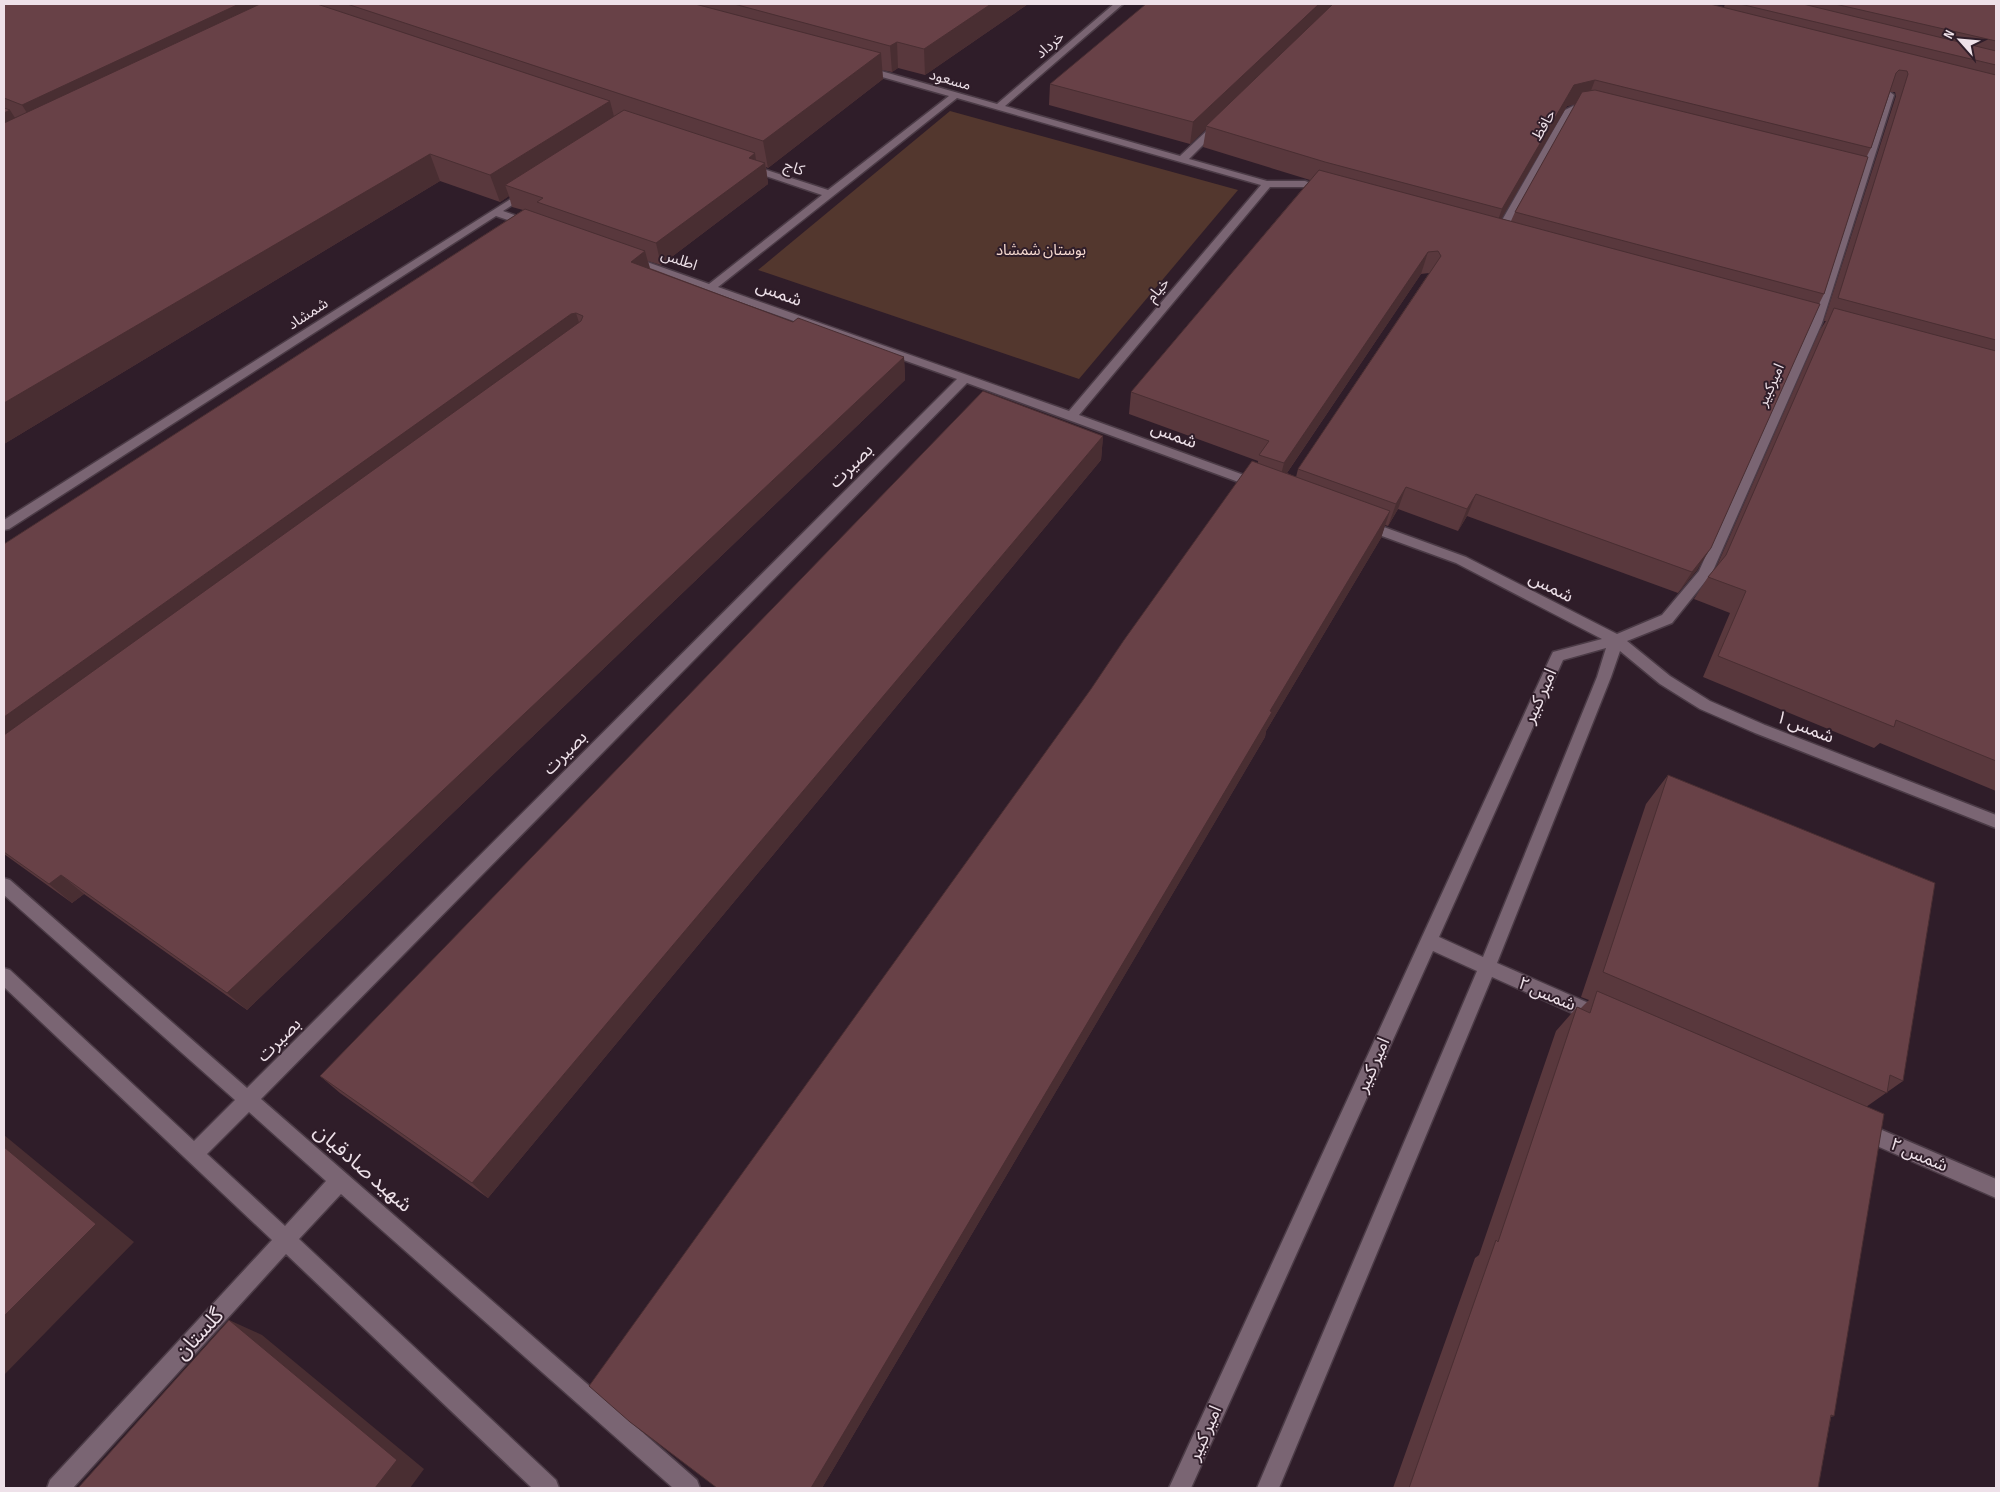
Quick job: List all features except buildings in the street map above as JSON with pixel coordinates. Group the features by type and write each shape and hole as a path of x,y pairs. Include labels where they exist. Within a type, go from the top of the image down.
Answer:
{"street":[{"name":"خرداد","path":"998,108 1120,4"},
{"name":"مسعود","path":"851,66 1267,184 1304,184 1332,192"},
{"path":"711,287 956,95"},
{"name":"امیرکبیر","path":"1616,640 1667,619 1705,574 1816,323 1860,175 1890,95"},
{"name":"حافظ","path":"1498,237 1570,110 1579,106 1606,110"},
{"path":"1181,161 1224,120"},
{"name":"کاج","path":"738,163 830,194"},
{"name":"خیام","path":"1071,416 1267,184"},
{"name":"شمشاد","path":"4,526 537,185"},
{"path":"495,212 542,228"},
{"name":"اطلس","path":"617,254 711,287"},
{"name":"شمس","path":"711,287 1273,490"},
{"name":"بصیرت","path":"194,1154 964,379"},
{"name":"شمس","path":"1354,520 1461,560 1616,640"},
{"path":"1268,1488 1488,968 1604,677 1616,640"},
{"name":"شمس ۱","path":"1616,640 1665,680 1705,704 1760,729 1996,822"},
{"name":"امیر کبیر","path":"1180,1488 1558,656 1616,640"},
{"name":"شهید صادقیان","path":"4,885 689,1488"},
{"name":"شمس ۲","path":"1429,941 1606,1019"},
{"path":"4,976 548,1488"},
{"name":"شمس ۲","path":"1842,1122 1996,1189"},
{"name":"گلستان","path":"58,1488 340,1180"}],"green space":[{"name":"بوستان شمشاد","path":"950,111 1238,190 1079,379 758,270"}]}
